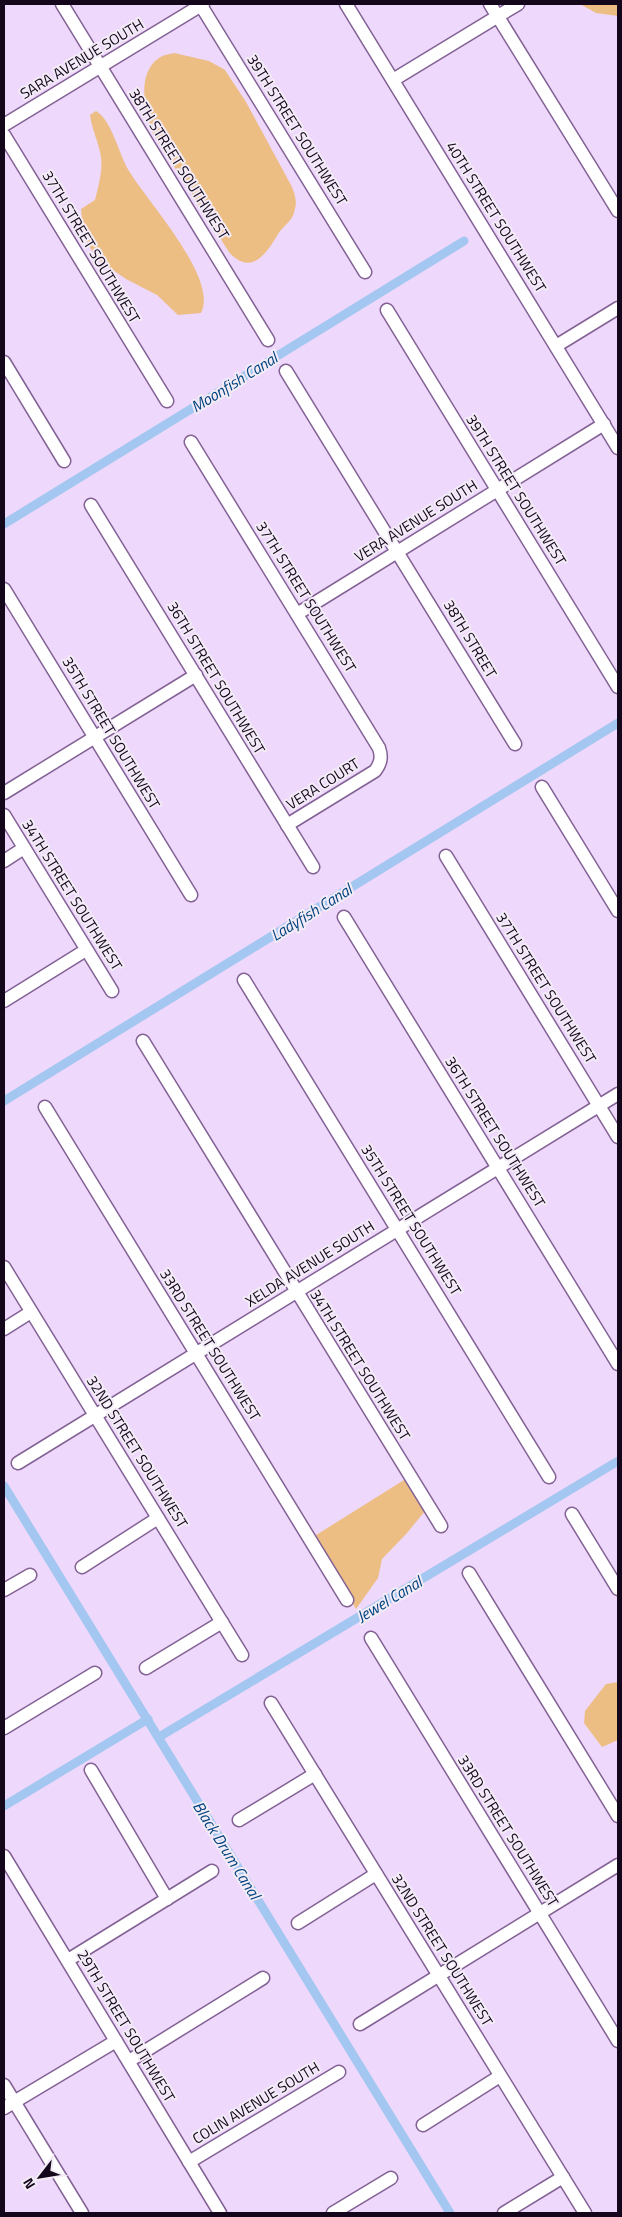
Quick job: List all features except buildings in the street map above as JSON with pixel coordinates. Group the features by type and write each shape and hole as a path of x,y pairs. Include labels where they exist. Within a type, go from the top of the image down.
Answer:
{"street":[{"name":"38TH STREET SOUTHWEST","path":"62,4 268,340"},
{"name":"SARA AVENUE SOUTH","path":"4,125 201,4"},
{"name":"39TH STREET SOUTHWEST","path":"201,4 365,272"},
{"name":"40TH STREET SOUTHWEST","path":"346,4 618,448"},
{"path":"490,4 618,211"},
{"path":"393,80 518,4"},
{"name":"37TH STREET SOUTHWEST","path":"4,135 167,402"},
{"path":"556,346 618,308"},
{"name":"39TH STREET SOUTHWEST","path":"387,310 618,687"},
{"path":"4,362 64,461"},
{"path":"286,371 397,552"},
{"name":"VERA AVENUE SOUTH","path":"297,614 604,424"},
{"name":"37TH STREET SOUTHWEST","path":"191,442 379,748 382,756 380,764 375,771"},
{"name":"36TH STREET SOUTHWEST","path":"91,505 313,868"},
{"name":"38TH STREET","path":"397,552 515,744"},
{"name":"35TH STREET SOUTHWEST","path":"4,589 191,895"},
{"path":"4,793 196,675"},
{"name":"VERA COURT","path":"287,825 375,771"},
{"path":"542,787 618,912"},
{"name":"34TH STREET SOUTHWEST","path":"4,815 112,991"},
{"path":"4,862 24,848"},
{"name":"37TH STREET SOUTHWEST","path":"446,856 618,1137"},
{"name":"36TH STREET SOUTHWEST","path":"344,917 618,1364"},
{"path":"4,1000 86,950"},
{"name":"35TH STREET SOUTHWEST","path":"244,980 549,1477"},
{"name":"34TH STREET SOUTHWEST","path":"143,1041 441,1526"},
{"name":"XELDA AVENUE SOUTH","path":"18,1463 618,1094"},
{"name":"33RD STREET SOUTHWEST","path":"45,1107 346,1600"},
{"name":"32ND STREET SOUTHWEST","path":"4,1267 242,1655"},
{"path":"4,1329 31,1312"},
{"path":"572,1514 618,1589"},
{"path":"82,1567 158,1518"},
{"path":"469,1572 618,1816"},
{"path":"4,1590 30,1575"},
{"path":"146,1668 222,1622"},
{"name":"33RD STREET SOUTHWEST","path":"371,1638 618,2041"},
{"path":"4,1728 95,1674"},
{"name":"32ND STREET SOUTHWEST","path":"271,1703 585,2213"},
{"path":"91,1770 167,1899"},
{"path":"239,1820 315,1774"},
{"name":"29TH STREET SOUTHWEST","path":"4,1856 220,2213"},
{"path":"360,2024 618,1865"},
{"path":"68,1960 212,1871"},
{"path":"298,1923 376,1874"},
{"path":"129,2061 262,1978"},
{"path":"9,2105 116,2041"},
{"name":"COLIN AVENUE SOUTH","path":"189,2162 339,2072"},
{"path":"423,2125 500,2076"},
{"path":"4,2084 9,2105 82,2213"},
{"path":"504,2213 562,2177"},
{"path":"333,2213 391,2178"}],"shaded area":[{"path":"580,4 618,4 618,16 596,13"},
{"path":"174,53 209,61 225,70 246,102 292,187 296,203 294,213 258,260 244,262 229,252 152,132 144,93 147,73 159,58"},
{"path":"96,111 102,116 111,130 129,171 191,261 200,281 204,298 201,313 178,315 157,295 126,279 97,259 84,237 81,209 95,200 100,179 100,152 90,115"},
{"path":"412,1475 425,1511 382,1559 378,1578 356,1609 313,1537"},
{"path":"618,1682 618,1740 602,1747 584,1723 585,1711 606,1684"}],"waterway":[{"name":"Moonfish Canal","path":"4,524 464,241"},
{"name":"Ladyfish Canal","path":"4,1101 618,723"},
{"name":"Jewel Canal","path":"159,1737 618,1461"},
{"name":"Black Drum Canal","path":"4,1486 450,2213"},
{"name":"Jewel Canal","path":"4,1806 148,1719"}]}
